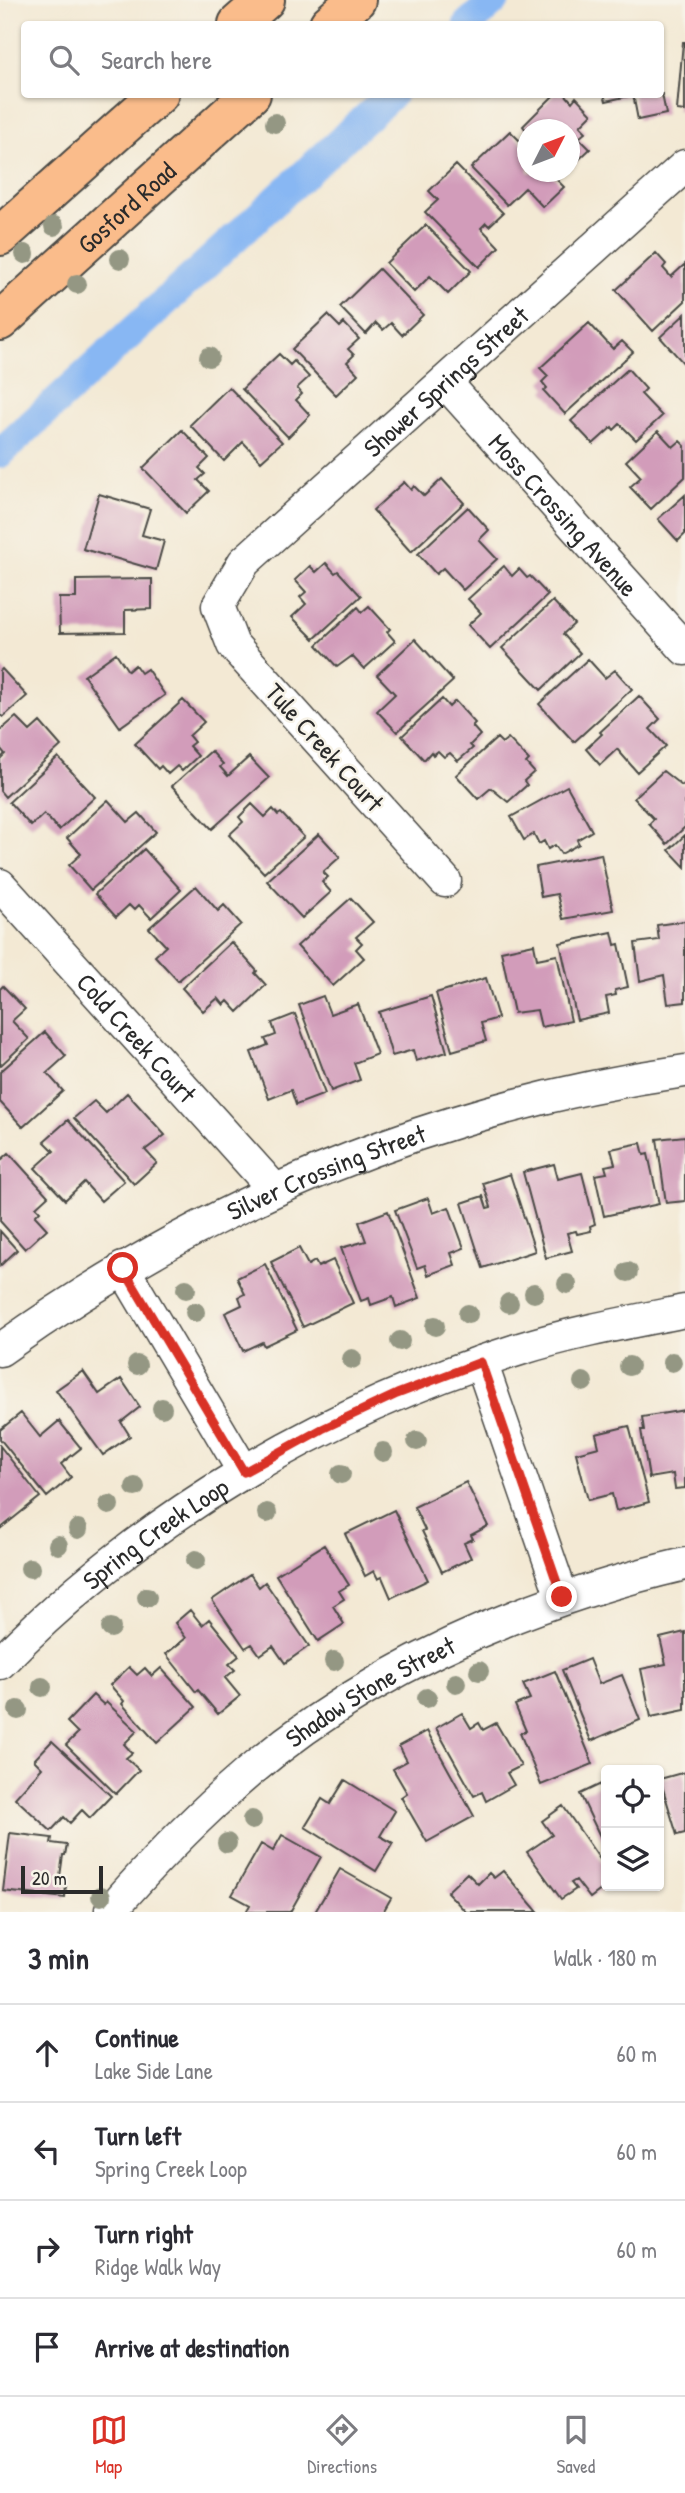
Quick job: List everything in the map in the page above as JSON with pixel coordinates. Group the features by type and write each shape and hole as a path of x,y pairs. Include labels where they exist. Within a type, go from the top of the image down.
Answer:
{"main road":[{"path":"241,21 265,0"},
{"path":"332,21 356,0"},
{"path":"0,236 155,98"},
{"name":"Gosford Road","path":"0,321 247,98"}],"street":[{"name":"Shower Springs Street","path":"218,606 244,562 685,166"},
{"name":"Moss Crossing Avenue","path":"445,382 685,649"},
{"name":"Tule Creek Court","path":"218,606 233,645 445,881"},
{"name":"Cold Creek Court","path":"0,885 274,1189"},
{"name":"Silver Crossing Street","path":"0,1350 123,1268 191,1229 322,1168 452,1123 527,1101 629,1079 685,1071"},
{"path":"123,1268 244,1472"},
{"name":"Spring Creek Loop","path":"0,1663 85,1584 155,1531 244,1472 322,1429 397,1394 481,1362 608,1326 685,1311"},
{"path":"481,1362 562,1597"},
{"name":"Shadow Stone Street","path":"112,1911 163,1852 227,1791 296,1735 355,1696 416,1661 496,1622 562,1597 685,1564"}],"building":[{"path":"685,42 685,111 677,110"},
{"path":"551,98 568,98 572,102 577,98 592,114 580,126 580,119 530,119"},
{"path":"634,98 663,98 666,114 638,120"},
{"path":"580,126 586,132 580,137"},
{"path":"510,131 517,138 517,182 559,182 564,187 543,207 525,188 507,205 471,168"},
{"path":"580,139 590,149 580,158"},
{"path":"456,165 503,213 489,226 486,223 481,228 499,247 479,267 425,212 438,200 429,191"},
{"path":"426,225 471,271 448,294 430,276 414,292 386,263"},
{"path":"656,253 666,264 663,268 671,277 685,264 685,301 653,331 616,290"},
{"path":"379,269 423,315 402,335 391,323 383,330 376,323 366,334 340,307"},
{"path":"685,314 685,365 660,337"},
{"path":"328,315 340,327 344,323 359,339 348,349 354,355 347,362 358,374 336,395 292,349"},
{"path":"589,323 613,349 622,341 633,352 565,414 544,391 547,388 542,382 548,376 540,368"},
{"path":"279,354 290,365 294,361 309,377 297,388 302,394 296,400 310,415 288,437 242,389"},
{"path":"628,369 646,389 641,394 662,416 636,440 620,424 614,430 612,427 593,444 571,421"},
{"path":"229,387 282,442 261,461 243,442 224,461 190,425"},
{"path":"182,430 209,458 199,468 205,474 198,480 209,491 186,513 143,468"},
{"path":"658,431 673,447 680,441 685,446 685,477 651,509 630,487 641,477 626,461"},
{"path":"442,479 464,503 411,552 373,510 404,482 411,490 414,486 424,496"},
{"path":"99,494 150,509 142,535 164,541 156,570 83,549"},
{"path":"685,495 685,534 678,541 658,519"},
{"path":"468,507 489,530 479,540 497,559 463,590 443,568 436,574 418,554"},
{"path":"326,563 335,573 338,571 361,596 314,639 292,617 306,604 300,597 306,592 295,580 310,566 316,572"},
{"path":"504,566 512,576 519,569 527,578 530,576 548,595 490,649 468,625 481,613 468,599"},
{"path":"152,579 152,609 125,610 125,632 60,633 59,598 76,598 76,580"},
{"path":"553,601 574,624 563,634 580,653 541,690 502,648"},
{"path":"369,606 390,629 387,632 395,641 364,669 352,656 337,667 317,645 358,607 362,612"},
{"path":"415,639 453,681 397,732 377,711 395,694 377,675"},
{"path":"116,653 128,671 135,665 141,673 147,669 165,695 120,727 84,676"},
{"path":"588,659 605,678 615,670 632,689 574,742 539,704"},
{"path":"2,669 27,696 3,717 0,715"},
{"path":"639,696 660,719 650,729 666,746 637,772 617,749 600,765 586,749 602,734 600,732"},
{"path":"442,699 449,707 455,701 475,723 472,726 480,735 470,745 473,748 458,761 450,753 444,757 438,751 433,755 431,752 424,760 402,736"},
{"path":"183,700 204,722 189,736 194,742 189,746 198,756 182,771 177,766 168,774 161,766 158,769 135,744"},
{"path":"16,717 30,731 40,722 61,746 5,797 0,791 0,759 5,754 0,748 0,731"},
{"path":"497,738 502,743 508,738 529,760 526,763 534,772 524,781 527,785 508,802 491,788 478,799 456,775"},
{"path":"211,751 223,764 220,767 228,776 249,757 269,778 212,829 172,786"},
{"path":"58,757 95,797 59,830 44,814 31,826 9,802"},
{"path":"663,771 682,786 685,783 685,827 667,844 649,824 654,819 634,798"},
{"path":"567,786 592,831 577,840 579,844 561,854 555,845 548,849 544,841 539,844 534,834 524,840 511,817"},
{"path":"108,800 128,822 139,813 156,832 91,890 69,865 81,854 67,838"},
{"path":"252,804 265,817 273,809 278,815 281,813 304,837 264,873 229,835 243,822 239,817"},
{"path":"319,834 340,857 323,872 328,877 322,882 331,892 302,918 267,881"},
{"path":"685,835 685,867 669,850"},
{"path":"144,849 181,890 151,918 139,905 134,910 129,905 116,917 95,894"},
{"path":"601,854 613,910 563,919 557,894 541,897 536,867"},
{"path":"196,886 218,911 224,905 241,924 178,981 155,956 166,946 149,928"},
{"path":"351,898 373,922 356,937 362,943 356,949 364,958 333,986 297,946"},
{"path":"685,921 685,1002 668,1004 664,975 640,981 635,943 659,940 657,925"},
{"path":"612,932 615,945 619,944 628,987 615,990 616,995 606,997 609,1013 577,1020 560,943"},
{"path":"231,942 266,985 238,1012 228,1001 224,1005 218,998 203,1011 182,988"},
{"path":"534,944 537,959 557,955 571,1021 541,1027 537,1010 514,1013 501,951"},
{"path":"486,978 498,1018 481,1023 486,1041 452,1051 436,993"},
{"path":"3,986 25,1009 12,1021 29,1039 0,1066 0,989"},
{"path":"323,996 330,1014 358,1004 377,1054 354,1063 360,1080 331,1091 299,1005"},
{"path":"431,996 447,1052 416,1061 413,1050 392,1056 379,1012"},
{"path":"295,1014 325,1094 296,1105 291,1090 269,1099 251,1052 268,1045 265,1039 276,1035 272,1023"},
{"path":"45,1032 66,1056 47,1073 63,1091 23,1127 0,1102 0,1072"},
{"path":"127,1093 165,1135 145,1150 157,1163 134,1184 74,1118 94,1101 106,1113"},
{"path":"68,1120 124,1181 101,1201 84,1182 65,1200 35,1168 54,1151 44,1141"},
{"path":"685,1136 685,1201 666,1203 657,1139"},
{"path":"641,1143 644,1155 648,1154 659,1204 604,1216 595,1175 607,1173 605,1166 615,1164 611,1149"},
{"path":"9,1153 48,1196 36,1207 40,1211 35,1216 47,1229 25,1249 0,1221 0,1161"},
{"path":"554,1164 558,1179 582,1173 595,1224 590,1226 591,1231 567,1233 572,1251 546,1258 523,1172"},
{"path":"510,1174 535,1251 483,1268 462,1203 483,1196 487,1208 491,1207 483,1183"},
{"path":"428,1198 433,1213 449,1207 464,1248 451,1253 455,1265 428,1275 425,1265 417,1268 395,1210"},
{"path":"388,1211 420,1298 396,1307 393,1297 371,1305 369,1298 361,1301 341,1248 366,1241 359,1222"},
{"path":"0,1231 17,1250 0,1266"},
{"path":"299,1248 308,1265 315,1261 318,1267 333,1260 353,1303 303,1327 271,1262"},
{"path":"265,1264 297,1330 264,1346 262,1342 243,1351 225,1313 242,1305 239,1297 245,1294 237,1278"},
{"path":"83,1371 99,1394 121,1379 140,1407 121,1422 130,1436 103,1455 56,1390"},
{"path":"685,1410 685,1488 675,1489 673,1474 649,1478 641,1430 644,1430 642,1417"},
{"path":"21,1413 40,1437 59,1421 81,1448 61,1464 71,1477 47,1497 0,1439 0,1430"},
{"path":"629,1426 649,1502 616,1511 612,1494 588,1500 576,1453 599,1447 596,1434"},
{"path":"0,1446 40,1497 0,1529"},
{"path":"466,1482 488,1526 471,1535 473,1539 464,1543 471,1558 442,1572 422,1531 425,1530 414,1507"},
{"path":"394,1510 428,1580 391,1598 382,1577 378,1579 374,1571 365,1576 345,1534"},
{"path":"324,1545 349,1585 339,1591 344,1599 333,1606 344,1624 318,1641 276,1575"},
{"path":"250,1574 259,1587 265,1582 309,1646 285,1663 273,1646 260,1655 252,1644 245,1648 212,1600"},
{"path":"190,1610 202,1625 209,1619 239,1656 229,1664 235,1670 225,1678 240,1696 218,1714 198,1690 196,1692 166,1654 186,1638 175,1623"},
{"path":"685,1632 685,1710 651,1717 641,1669 666,1664 660,1638"},
{"path":"589,1659 599,1684 622,1675 640,1720 591,1741 562,1670"},
{"path":"129,1667 137,1675 145,1668 152,1676 161,1668 196,1707 157,1743 122,1704 124,1701 110,1685"},
{"path":"555,1671 593,1764 541,1785 520,1733 526,1731 515,1705 530,1699 523,1684"},
{"path":"93,1695 104,1705 106,1702 137,1731 124,1744 132,1753 126,1758 139,1770 116,1794 66,1745 78,1733 67,1722"},
{"path":"462,1713 471,1728 479,1723 483,1730 496,1723 521,1766 507,1773 514,1785 486,1801 482,1792 474,1796 436,1728"},
{"path":"427,1731 474,1816 427,1842 401,1797 407,1793 393,1769 407,1761 399,1746"},
{"path":"52,1741 111,1796 90,1818 82,1810 70,1823 64,1817 51,1831 15,1798 42,1768 34,1760"},
{"path":"685,1772 685,1833 677,1835 664,1792 664,1778"},
{"path":"345,1780 395,1811 380,1836 393,1843 376,1871 305,1827 322,1799 330,1804"},
{"path":"601,1784 601,1838 580,1794"},
{"path":"563,1806 601,1861 601,1890 590,1898 576,1880 571,1883 576,1889 561,1899 527,1852 552,1835 542,1821"},
{"path":"10,1833 52,1838 51,1843 67,1845 59,1883 66,1884 65,1898 3,1891"},
{"path":"282,1835 321,1857 290,1912 246,1912 250,1905 232,1895 261,1844 273,1851"},
{"path":"340,1869 391,1898 383,1912 315,1912"},
{"path":"503,1871 538,1912 466,1912 447,1892 467,1873 478,1884 489,1873 494,1878"}],"waterway":[{"path":"471,21 495,0"},
{"path":"0,453 388,98"}],"route":[{"path":"123,1268 244,1472 322,1429 397,1394 481,1362 562,1597"}]}
